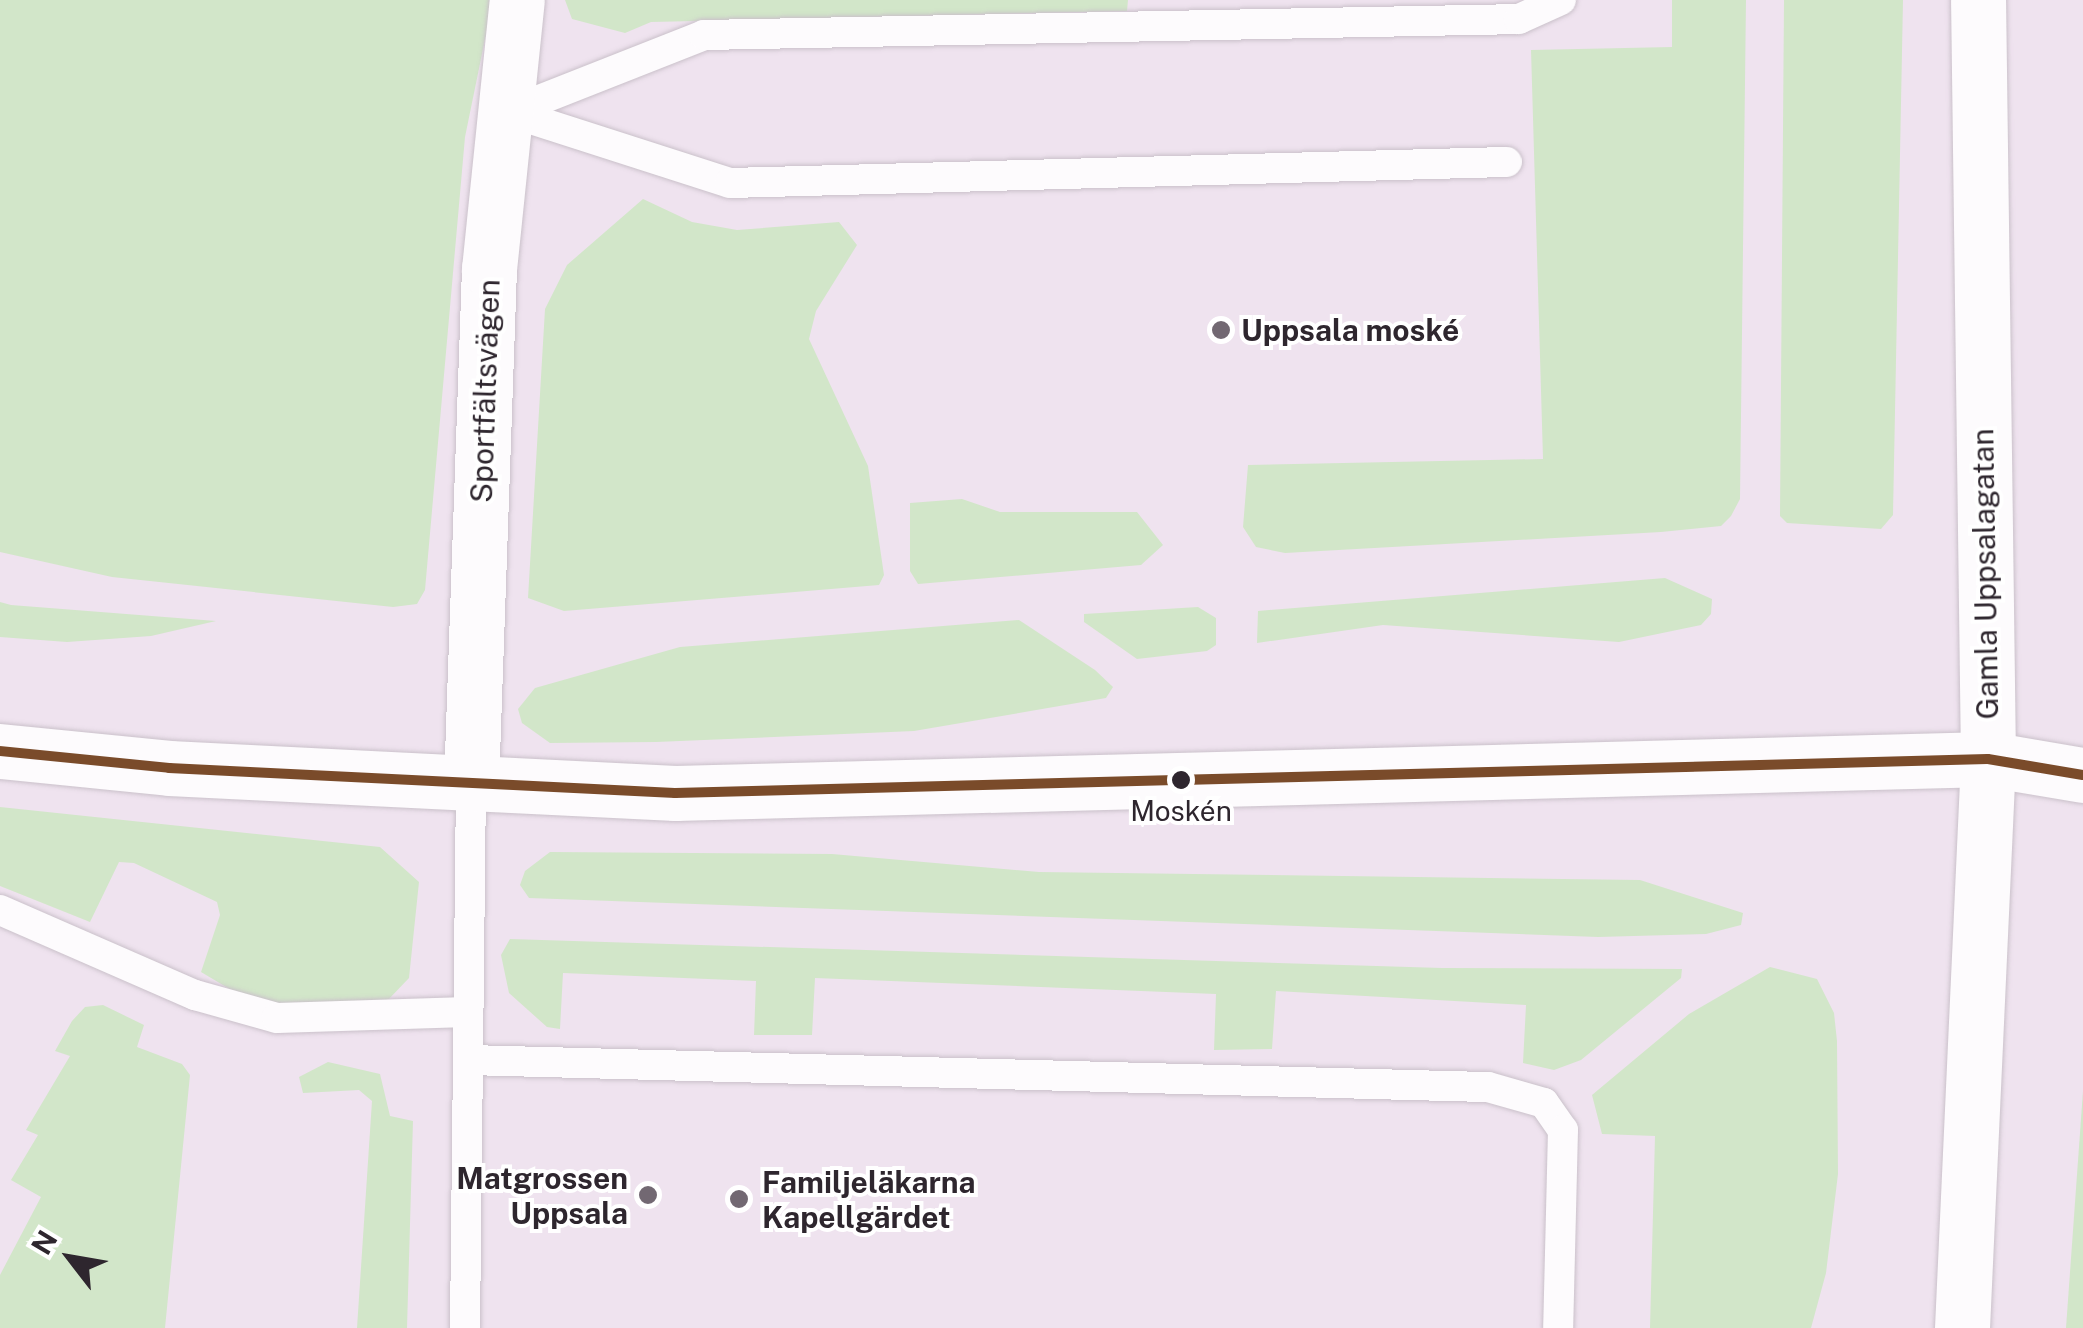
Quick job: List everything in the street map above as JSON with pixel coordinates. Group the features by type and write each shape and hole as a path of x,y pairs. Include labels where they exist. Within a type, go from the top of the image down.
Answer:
{"street":[{"name":"Sportfältsvägen","path":"471,784 490,269 509,112 517,0"},
{"name":"Gamla Uppsalagatan","path":"1962,1328 1988,759 1978,0"},
{"path":"0,752 170,768 694,792 1988,759 2083,774"}],"lane":[{"path":"509,112 704,35 1518,19 1561,0"},
{"path":"509,112 730,183 1507,162"},
{"path":"465,1328 471,784"},
{"path":"0,910 194,995 277,1018 468,1012"},
{"path":"468,1060 1488,1088 1544,1103 1564,1130 1558,1328"}],"green space":[{"path":"0,0 493,0 465,137 425,590 417,604 393,607 112,577 0,552"},
{"path":"565,0 1128,0 1127,11 651,22 625,33 572,19"},
{"path":"1672,0 1746,0 1740,499 1731,516 1721,526 1661,532 1285,553 1256,547 1243,527 1248,465 1543,459 1531,50 1672,47"},
{"path":"1784,0 1903,0 1893,515 1881,529 1787,523 1780,516"},
{"path":"643,199 692,222 737,230 839,222 857,245 816,311 809,339 868,466 884,575 879,585 564,611 528,598 545,309 567,265"},
{"path":"962,499 1000,512 1137,512 1163,545 1141,565 918,584 910,571 910,503"},
{"path":"1665,578 1712,599 1711,614 1701,625 1619,642 1383,625 1257,643 1258,611"},
{"path":"0,602 216,621 151,636 67,642 0,637"},
{"path":"1198,607 1216,618 1216,645 1207,651 1137,659 1084,622 1084,614"},
{"path":"1019,620 1095,670 1113,687 1106,698 914,731 656,742 550,743 522,723 518,709 535,688 680,647"},
{"path":"0,807 380,847 419,882 409,978 387,1001 367,1006 272,1003 238,994 201,972 220,915 217,902 134,863 119,862 90,922 0,886"},
{"path":"550,852 832,854 1039,872 1640,880 1743,913 1741,925 1706,934 1598,937 529,898 520,885 525,871"},
{"path":"510,939 1442,968 1682,969 1681,978 1581,1060 1554,1070 1523,1063 1526,1005 1276,991 1272,1049 1214,1050 1216,994 815,978 812,1035 754,1035 756,981 563,973 560,1029 547,1027 509,993 501,955"},
{"path":"1770,967 1817,979 1834,1013 1838,1174 1826,1273 1811,1328 1650,1328 1655,1136 1602,1134 1592,1095 1689,1014"},
{"path":"103,1005 144,1025 137,1047 182,1064 190,1075 165,1328 0,1328 0,1275 41,1197 11,1180 38,1135 26,1130 70,1056 55,1051 72,1021 85,1007"},
{"path":"328,1062 380,1074 390,1116 413,1121 407,1328 357,1328 372,1101 359,1090 303,1093 299,1077"},
{"path":"2083,1091 2083,1328 2066,1328"}],"transit line":[{"path":"0,751 169,768 675,793 1988,759 2083,775"}],"place":[{"name":"Uppsala moské","path":"1221,330"},
{"name":"Moskén","path":"1181,780"},
{"name":"Matgrossen Uppsala","path":"648,1195"},
{"name":"Familjeläkarna Kapellgärdet","path":"739,1199"}]}
